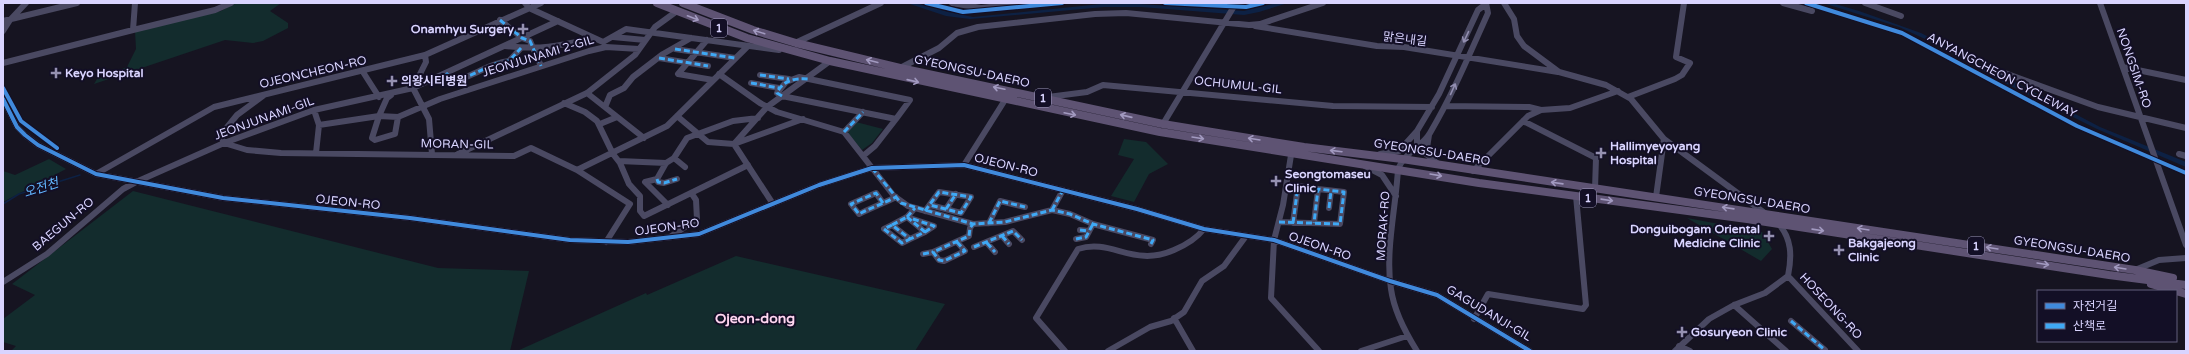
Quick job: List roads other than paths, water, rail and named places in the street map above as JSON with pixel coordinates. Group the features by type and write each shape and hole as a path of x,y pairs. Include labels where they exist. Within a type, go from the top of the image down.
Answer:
{"main road":[{"name":"GYEONGSU-DAERO","path":"656,3 747,38 830,61 1005,100 1160,132 1292,149 1363,154 1595,188 2135,270 2186,283"},
{"name":"GYEONGSU-DAERO","path":"683,3 754,30 796,43 900,68 1163,124 1360,163 1576,196 1779,224 2121,276 2186,283"},
{"name":"GYEONGSU-DAERO","path":"2121,276 2172,290"}],"street":[{"path":"3,31 10,20 26,3"},
{"path":"3,21 77,3"},
{"path":"133,30 135,3"},
{"path":"3,63 215,10 231,3"},
{"name":"OJEONCHEON-RO","path":"96,174 214,106 363,72 425,55 500,20 527,5 541,3"},
{"path":"527,5 603,42 626,29 778,50 881,3"},
{"path":"952,3 981,8 1025,3"},
{"path":"1221,3 1245,3"},
{"path":"1163,124 1235,3"},
{"path":"1249,25 1323,3"},
{"path":"1504,3 1515,19 1518,26 1517,36 1524,46 1559,72"},
{"path":"1628,97 1675,79 1682,75 1690,63 1676,57 1684,3"},
{"path":"1783,3 1812,11"},
{"path":"1865,3 1901,16"},
{"name":"NONGSIM-RO","path":"2100,3 2186,245"},
{"path":"1363,154 1399,151 1417,130 1432,107 1478,10 1486,4 1488,13 1445,106 1429,135 1426,154 1436,162 1446,167"},
{"path":"456,155 587,93 634,55 655,27 677,12"},
{"name":"맑은내길","path":"900,68 939,48 957,33 978,27 1095,14 1126,13 1249,25 1559,72 1606,85 1628,97 1664,139 1779,224"},
{"path":"500,20 522,38 530,41 541,66"},
{"name":"JEONJUNAMI-GIL","path":"136,182 224,143 314,110 392,94 413,88 558,21"},
{"path":"613,37 645,40"},
{"path":"504,46 533,49 552,48 594,38"},
{"path":"605,107 610,95 624,88 633,77 659,58 676,49 691,38"},
{"path":"707,40 678,74 713,80"},
{"path":"577,170 644,138 665,126 748,46"},
{"path":"446,73 452,79 463,79 496,62 509,60 521,48"},
{"name":"JEONJUNAMI 2-GIL","path":"398,117 424,105 541,66 606,48 639,49"},
{"path":"676,49 735,58"},
{"path":"425,55 426,62 413,88 424,105 432,123 432,154"},
{"path":"659,58 708,66"},
{"path":"734,144 767,107 808,79 830,61"},
{"path":"2123,67 2186,80"},
{"path":"363,72 378,97"},
{"path":"2002,72 2098,106 2140,118 2186,128"},
{"path":"719,74 767,107 777,112 844,132 901,203 973,224 1005,222 1052,210 1070,214 1093,224 1153,240 1150,244"},
{"path":"760,75 789,79 808,79 910,100 875,146 863,156"},
{"path":"789,79 779,88 777,93 782,96 896,119"},
{"path":"751,83 779,88"},
{"name":"OCHUMUL-GIL","path":"1044,98 1087,92 1097,86 1103,85 1183,91 1319,105 1380,108 1432,107"},
{"path":"1445,106 1529,107 1541,110 1570,108 1618,91"},
{"path":"587,93 644,138"},
{"path":"319,125 379,116 398,117 395,134 375,140 372,138 379,116 387,98 392,94"},
{"path":"224,143 220,136 237,115 264,95"},
{"path":"964,165 1005,100"},
{"name":"OJEON-RO","path":"4,102 17,127 33,142 96,174 252,202 410,218 570,240 628,242 668,239 699,234 820,185 872,168 964,165 1063,190 1204,229 1274,240 1390,281"},
{"path":"564,103 587,112 600,124 612,153 619,161 627,185 640,196 640,211 644,216 692,194 748,165"},
{"path":"314,110 319,125 316,153"},
{"path":"1473,171 1523,121 1541,110"},
{"path":"844,132 863,112"},
{"path":"677,116 708,142 734,144 803,119"},
{"path":"600,124 617,117"},
{"path":"668,205 645,182 657,179 666,163 674,158 686,138 733,121 758,118"},
{"path":"1523,121 1596,158 1595,188"},
{"path":"1417,130 1417,144"},
{"name":"MORAK-RO","path":"1417,351 1407,336 1394,301 1390,281 1398,169 1402,160 1417,144 1429,135"},
{"path":"1656,197 1664,139"},
{"name":"MORAN-GIL","path":"224,143 242,150 272,153 514,156 531,148 577,170 630,204 606,242"},
{"path":"734,144 773,204"},
{"path":"1292,149 1279,222 1274,240 1271,298 1319,351"},
{"path":"2179,154 2186,156"},
{"path":"674,158 685,167"},
{"path":"619,161 666,163"},
{"path":"1360,163 1382,175 1396,196"},
{"path":"657,179 658,182 664,183 677,179"},
{"name":"BAEGUN-RO","path":"3,282 47,254 123,189 136,182"},
{"path":"1279,222 1293,223 1340,224 1344,192 1298,186 1293,223"},
{"path":"1314,223 1318,189"},
{"path":"1052,210 1063,190"},
{"path":"1329,208 1331,190"},
{"path":"925,211 939,192 971,197 961,213 930,205"},
{"path":"883,203 876,193 851,204 859,214 883,203 896,197"},
{"path":"668,239 697,219 696,200 692,194"},
{"path":"946,209 956,194"},
{"path":"1474,319 1488,294 1583,309 1586,305 1576,196"},
{"path":"863,198 872,208"},
{"path":"989,223 1000,201 1025,207"},
{"path":"907,217 934,226 902,243 884,229 907,217 915,208"},
{"path":"907,217 925,232"},
{"path":"973,224 970,228 969,236 976,246 987,243 1013,231 1022,240"},
{"path":"1076,239 1086,237 1093,224"},
{"path":"1677,348 1709,319 1734,305 1765,293 1788,276 1792,254 1786,232 1779,224"},
{"path":"1065,351 1036,318 1078,249 1087,245 1135,256 1153,257 1184,245 1197,238 1204,229"},
{"path":"1080,230 1089,231"},
{"path":"923,254 933,252 949,243 957,242 969,236"},
{"path":"1002,236 1009,244"},
{"path":"1108,351 1132,339 1150,326 1171,321 1184,312 1202,281 1224,266 1246,236"},
{"path":"933,252 939,260 944,261 965,251 957,242"},
{"path":"987,243 995,252"},
{"path":"2135,270 2148,263 2176,257 2186,258"},
{"name":"HOSEONG-RO","path":"1788,276 1858,351"},
{"name":"GAGUDANJI-GIL","path":"1390,281 1437,295 1474,319 1530,351"},
{"path":"1734,305 1786,351"},
{"path":"1174,318 1193,351"},
{"path":"1791,321 1824,350"},
{"path":"1361,351 1407,336"},
{"path":"1677,348 1690,351"}],"water":[{"path":"907,3 915,3 973,17 1101,4 1140,4 1244,11 1276,3 1288,3 1244,15 1141,7 1104,7 970,19 946,16"},
{"path":"1823,3 1832,3 1859,11 1921,33 2100,127 2186,162 2186,167 2097,129 2005,83 1936,44 1899,27"}],"waterway":[{"name":"오전천","path":"3,204 19,194 80,175"}],"place":[{"name":"Onamhyu Surgery","path":"523,29"},
{"name":"Keyo Hospital","path":"56,73"},
{"name":"의왕시티병원","path":"392,81"},
{"name":"Hallimyeyoyang Hospital","path":"1601,153"},
{"name":"Seongtomaseu Clinic","path":"1276,181"},
{"name":"Donguibogam Oriental Medicine Clinic","path":"1769,236"},
{"name":"Bakgajeong Clinic","path":"1839,250"},
{"name":"Gosuryeon Clinic","path":"1682,332"}],"district":[{"name":"Ojeon-dong","path":"755,318"}]}
